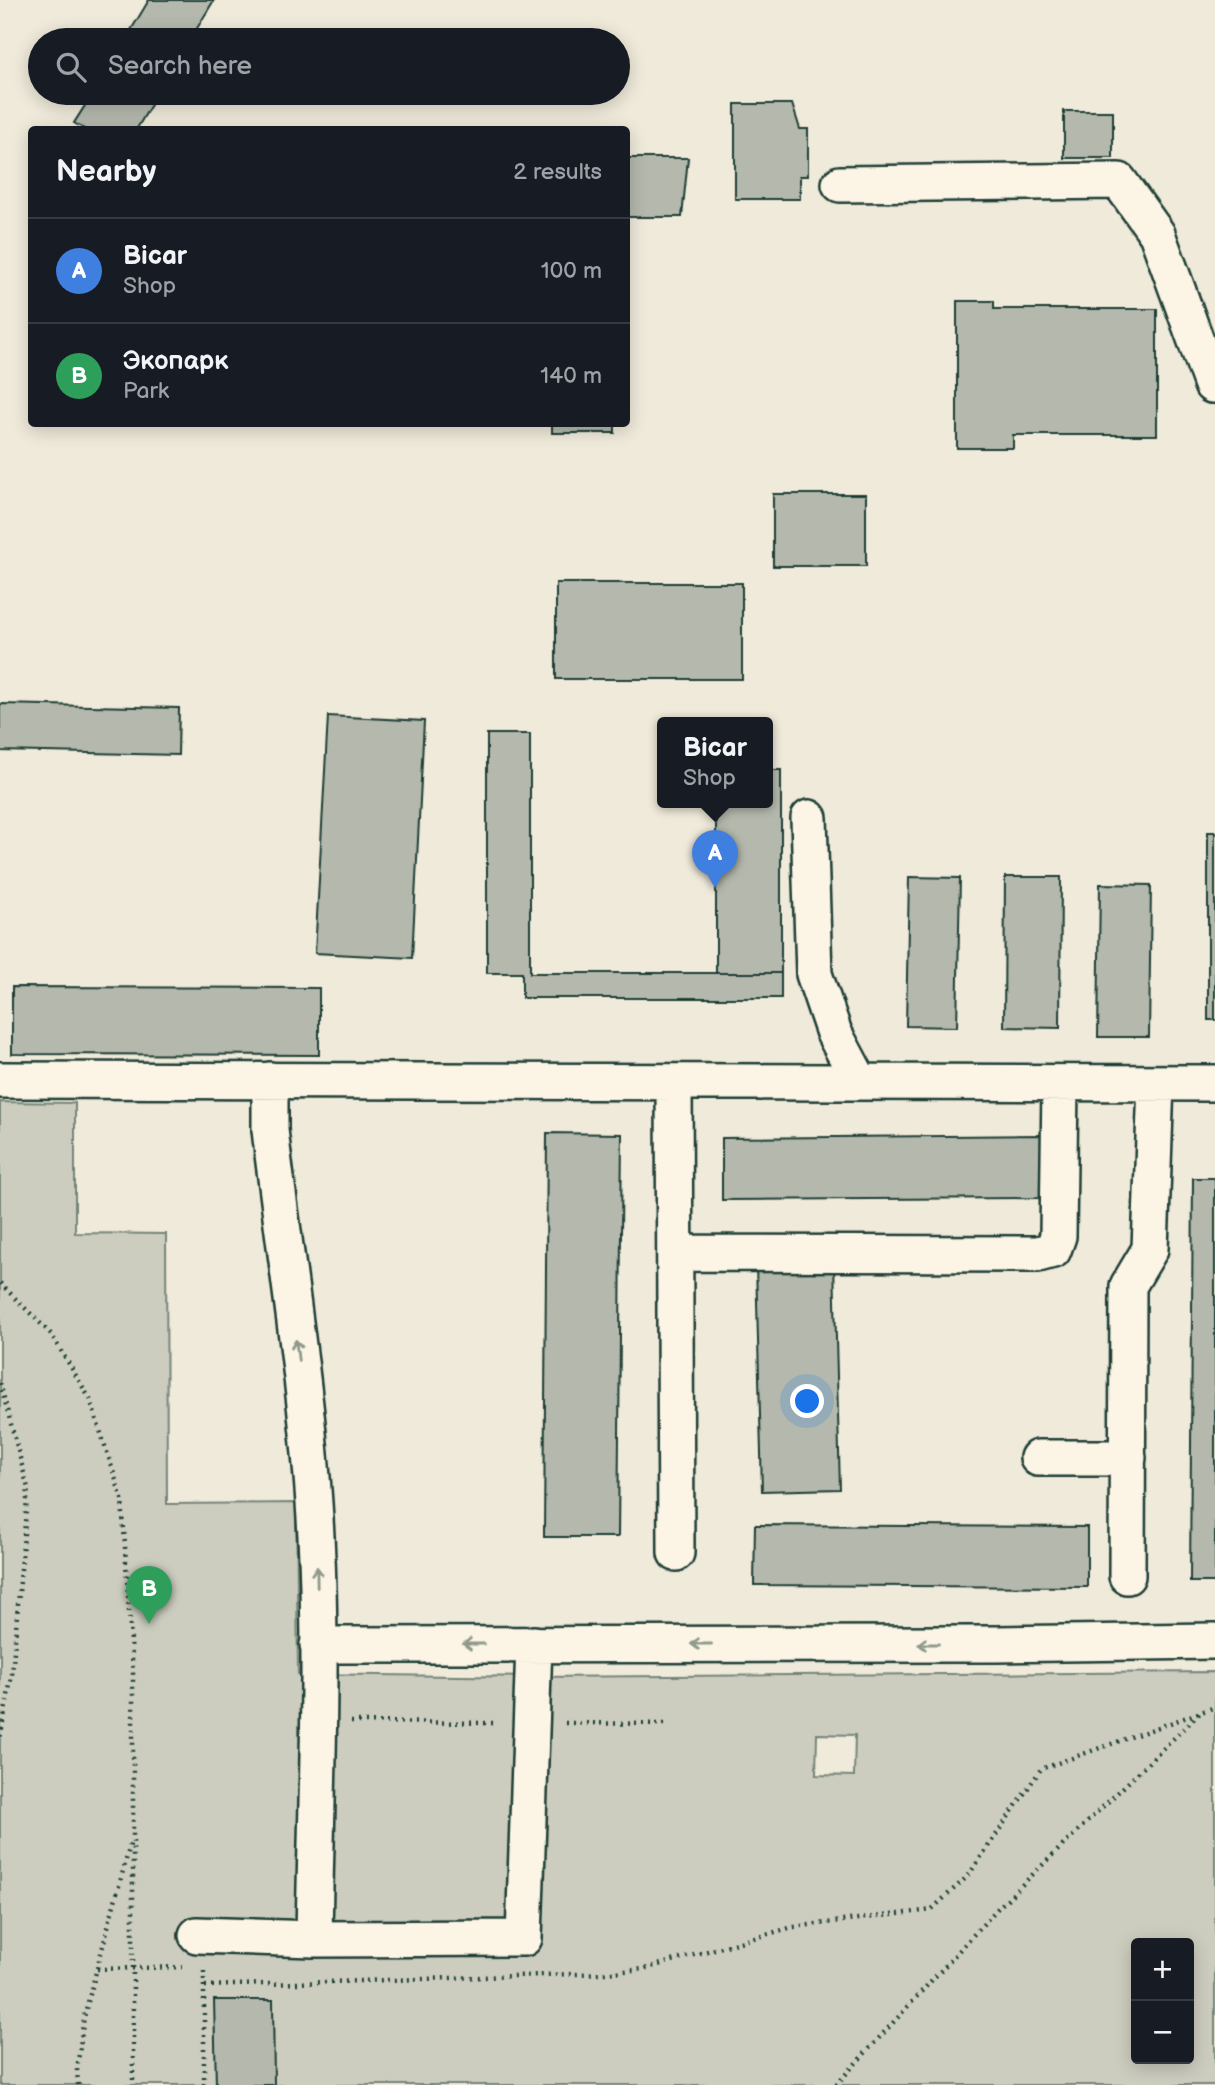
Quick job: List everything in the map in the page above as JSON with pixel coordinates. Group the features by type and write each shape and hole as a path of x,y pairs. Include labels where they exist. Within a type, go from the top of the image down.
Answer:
{"lane":[{"path":"841,184 1119,181 1157,234 1212,385 1215,385"},
{"path":"809,818 814,974 834,1034 860,1082"},
{"path":"0,1080 1215,1083"},
{"path":"270,1080 270,1130 310,1457 316,1537 318,1645 314,1939"},
{"path":"674,1082 676,1553"},
{"path":"675,1253 1038,1254 1054,1250 1059,1236 1060,1083"},
{"path":"1127,1576 1128,1286 1150,1249 1156,1083"},
{"path":"1038,1458 1128,1458"},
{"path":"318,1645 1215,1641"},
{"path":"196,1951 314,1939 524,1938 534,1644"}],"path":[{"path":"0,1283 51,1334 90,1399 122,1500 133,1673 133,2085"},
{"path":"0,1383 29,1488 12,1674 0,1739"},
{"path":"205,1986 605,1973 645,1969 793,1927 931,1910 968,1875 1041,1769 1215,1707"},
{"path":"836,2085 998,1908 1203,1710"},
{"path":"317,1722 666,1724"},
{"path":"78,2085 77,2069 84,2017 133,1832"},
{"path":"196,1951 204,1967 204,2085"},
{"path":"97,1969 183,1967"}],"shaded area":[{"path":"0,1102 75,1103 75,1233 166,1234 167,1504 296,1503 298,1674 532,1677 1215,1672 1215,2085 0,2085","holes":["817,1734 855,1735 854,1776 816,1775"]}],"building":[{"path":"149,0 214,0 197,28 132,28"},
{"path":"735,104 792,104 800,129 808,129 808,176 800,176 800,199 735,199"},
{"path":"85,105 151,105 138,126 79,126 74,123"},
{"path":"1064,111 1113,111 1113,158 1064,158"},
{"path":"630,158 688,158 682,217 630,217"},
{"path":"957,301 994,301 994,309 1157,309 1157,435 1013,435 1013,448 957,448"},
{"path":"552,427 615,427 615,433 552,433"},
{"path":"773,494 866,494 866,566 773,566"},
{"path":"556,583 742,583 742,679 556,679"},
{"path":"0,704 179,708 178,755 0,751"},
{"path":"328,716 424,721 412,958 315,953"},
{"path":"487,734 530,734 530,973 781,973 781,998 522,998 522,973 487,973"},
{"path":"773,770 781,770 781,973 716,973 716,808 773,808"},
{"path":"1208,832 1215,832 1215,1020 1208,1020"},
{"path":"909,877 960,878 957,1027 906,1026"},
{"path":"1005,877 1061,877 1060,1028 1004,1027"},
{"path":"1100,884 1151,885 1149,1037 1098,1037"},
{"path":"12,987 319,988 319,1055 12,1054"},
{"path":"547,1133 622,1134 618,1537 544,1537"},
{"path":"1044,1135 1044,1198 722,1200 722,1138"},
{"path":"1193,1178 1215,1178 1215,1582 1190,1582"},
{"path":"834,1263 840,1489 762,1491 756,1264"},
{"path":"755,1525 1087,1527 1087,1587 754,1585"},
{"path":"214,2000 273,2000 274,2085 216,2085"}],"place":[{"name":"Bicar","path":"715,888"},
{"name":"Экопарк","path":"149,1624"}]}
